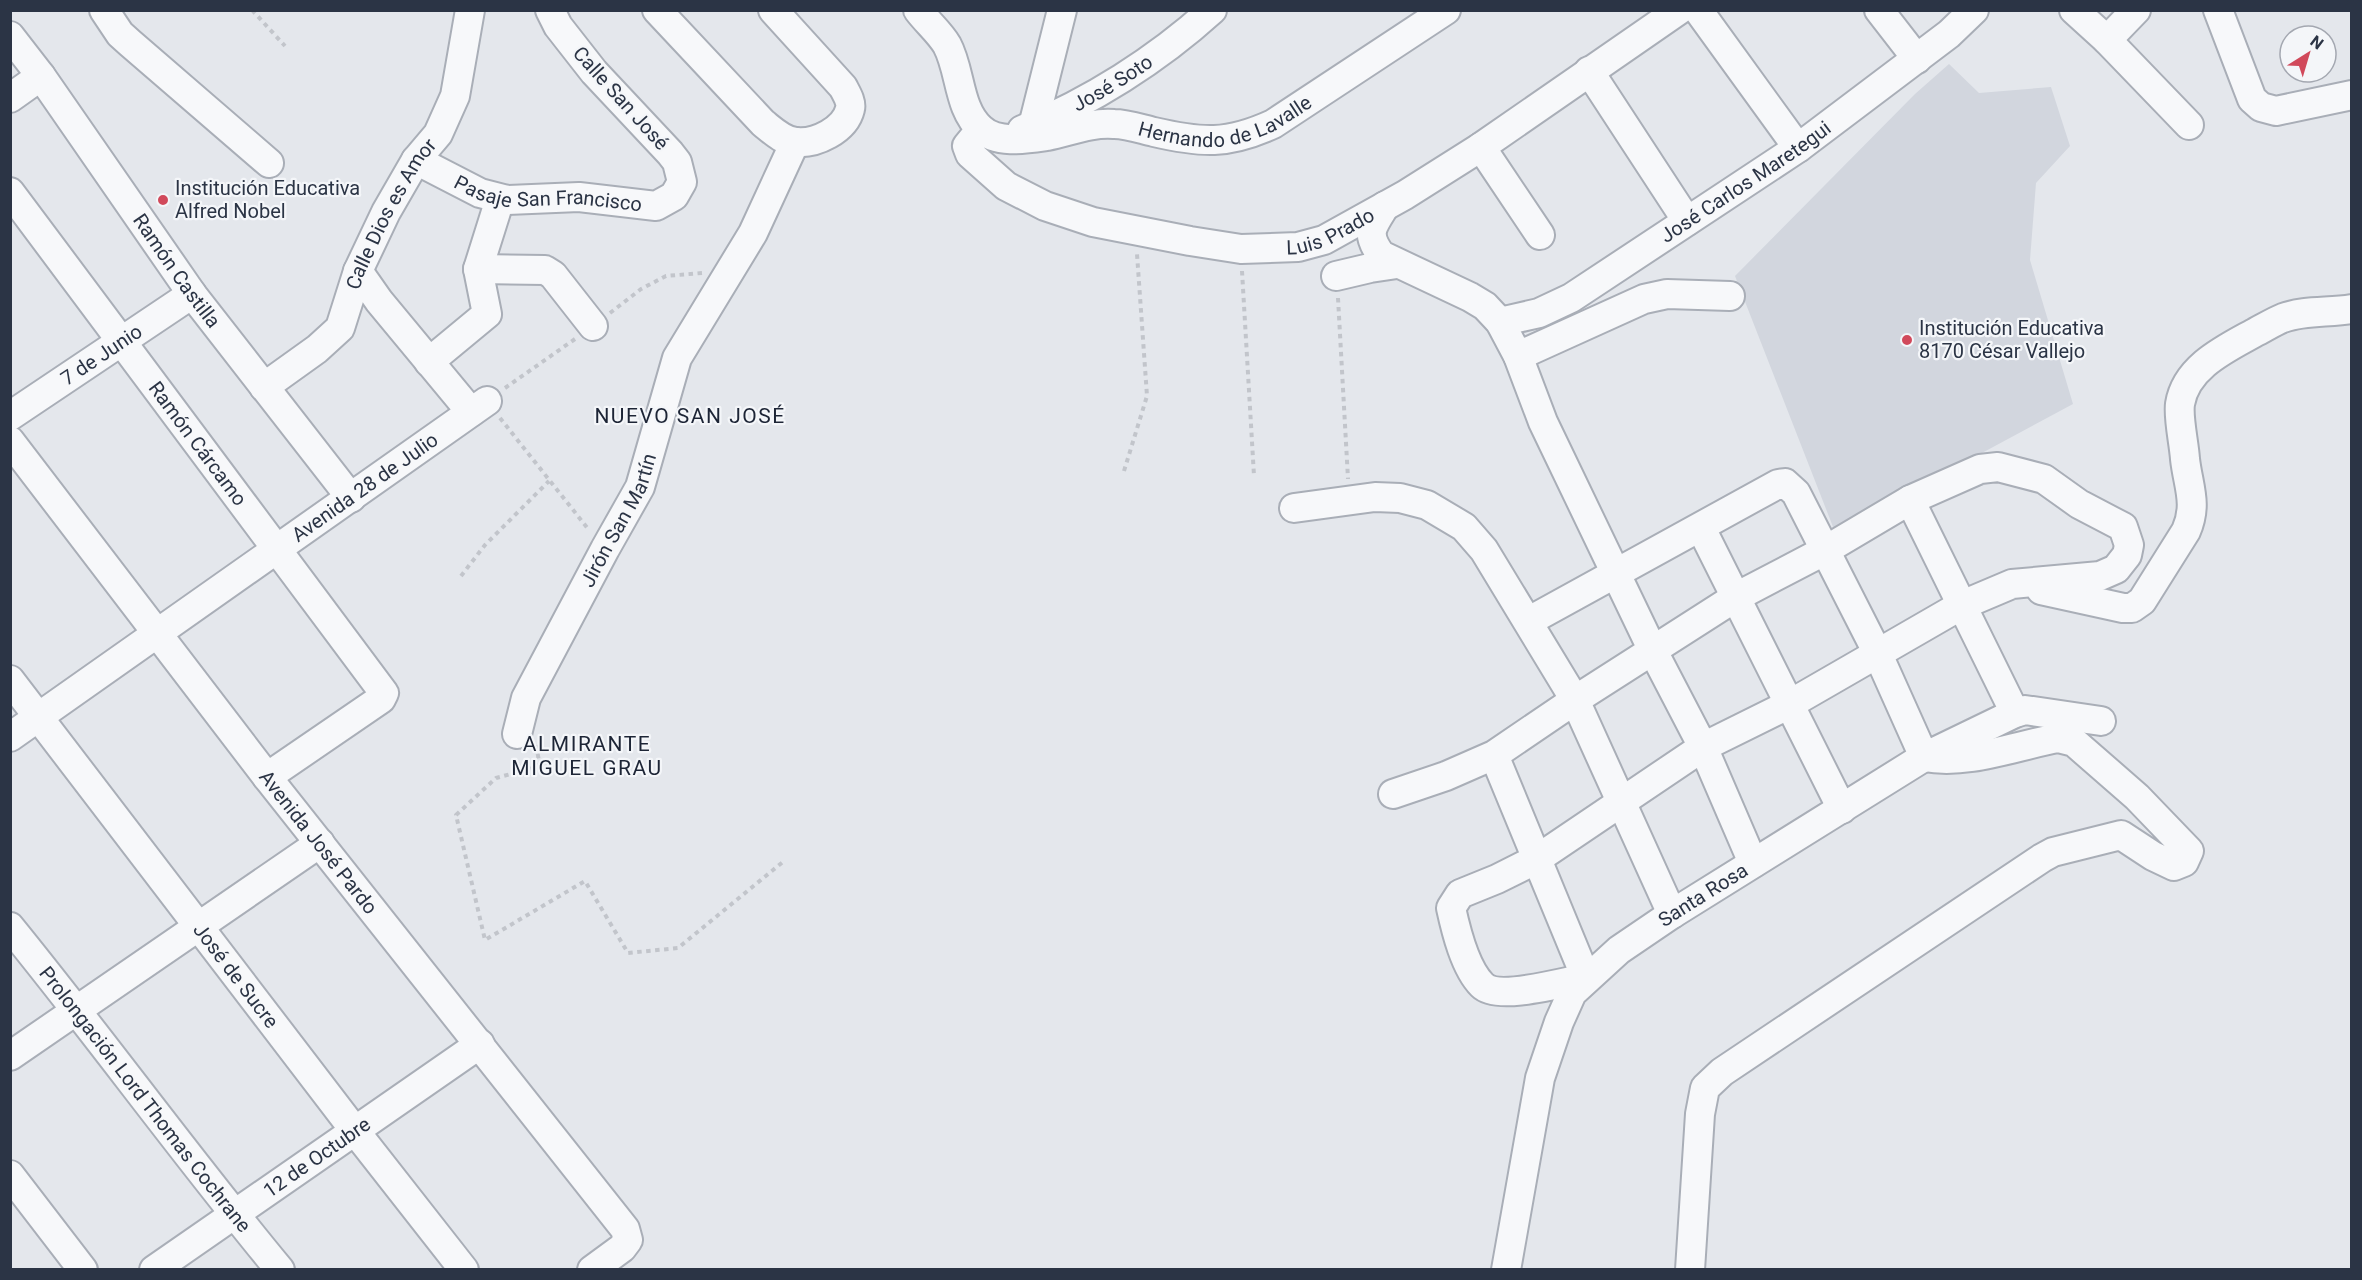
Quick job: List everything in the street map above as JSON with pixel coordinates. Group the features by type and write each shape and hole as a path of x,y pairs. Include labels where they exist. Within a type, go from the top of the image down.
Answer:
{"street":[{"path":"104,10 120,34 269,163"},
{"name":"Calle Dios es Amor","path":"264,387 317,349 340,328 358,271 386,212 416,160 438,134 455,96 470,10"},
{"name":"Calle San José","path":"550,10 558,26 594,72 677,162 682,183 679,189"},
{"path":"657,10 763,123 780,137 795,142 819,139 838,127 850,109 849,98 843,87 773,10"},
{"path":"918,10 946,44 966,105 991,134"},
{"path":"1033,126 1062,10"},
{"name":"José Soto","path":"991,134 1033,126 1113,82 1192,30 1212,10"},
{"name":"Hernando de Lavalle","path":"991,134 1040,137 1112,123 1195,140 1219,141 1250,134 1273,124 1446,10"},
{"name":"Luis Prado","path":"991,134 967,146 967,150 1005,186 1045,206 1093,222 1241,249 1290,248 1307,245 1324,240 1385,206 1480,147 1679,10"},
{"path":"1698,10 1798,148"},
{"path":"1879,10 1917,59"},
{"name":"José Carlos Maretegui","path":"1500,322 1539,313 1571,298 1798,148 1950,34 1974,10"},
{"path":"2074,10 2107,40 2189,125"},
{"path":"2107,40 2136,10"},
{"path":"2218,10 2252,99 2261,107 2276,111 2352,95"},
{"name":"Ramón Castilla","path":"10,36 41,76 192,294 351,498"},
{"path":"1589,71 1687,221"},
{"path":"10,98 41,76"},
{"name":"Jirón San Martín","path":"526,739 526,698 604,549 640,487 678,358 753,233 795,142"},
{"path":"1480,147 1540,235"},
{"name":"Pasaje San Francisco","path":"416,160 480,193 507,200 579,197 656,206 674,196 679,189"},
{"name":"Ramón Cárcamo","path":"10,192 384,693 381,699 267,777"},
{"path":"429,363 487,314 478,269 500,199"},
{"path":"1385,206 1371,228 1372,243 1381,255 1470,297 1485,306 1500,322 1518,356 1543,422 1653,651 1703,747 1753,863"},
{"path":"1336,276 1397,264"},
{"path":"478,269 546,270 553,275 593,326"},
{"path":"358,271 429,363 479,406"},
{"name":"7 de Junio","path":"10,416 192,294"},
{"path":"1518,356 1644,299 1667,294 1730,296"},
{"path":"2012,584 2123,608 2132,608 2142,601 2192,518 2193,504 2187,482 2180,404 2187,385 2200,368 2218,353 2282,318 2352,309"},
{"name":"Avenida 28 de Julio","path":"10,737 479,406"},
{"name":"Avenida José Pardo","path":"10,441 267,777 625,1229 628,1239 622,1248 592,1269"},
{"path":"1393,794 1446,776 1494,755 1736,597 1824,551 1910,500 1980,469 1998,467 2044,479 2079,504 2123,527 2129,545 2127,555 2116,569 2100,576 2012,584 1960,606 1790,704 1703,747 1537,859 1460,894 1450,908 1467,961 1482,986 1493,991 1512,992 1586,978 1537,859 1494,755"},
{"path":"1529,621 1778,484 1785,483 1796,493 1877,652 1924,757 1943,760 1961,759 2058,738 2074,742 2138,797 2189,851 2184,862 2174,866 2153,856 2121,835 2049,855 1722,1072 1705,1088 1700,1114 1690,1269"},
{"path":"1294,507 1375,497 1400,498 1427,505 1464,527 1484,550 1575,700 1672,914"},
{"path":"1910,500 1960,606 2015,712"},
{"path":"1701,528 1842,809"},
{"name":"José de Sucre","path":"10,680 355,1131 464,1269"},
{"name":"Santa Rosa","path":"1506,1269 1540,1078 1564,1008 1572,993 1586,978 1619,950 1672,914 1924,757 2015,712 2031,710 2101,721"},
{"path":"10,1056 320,843"},
{"name":"Prolongación Lord Thomas Cochrane","path":"10,927 234,1214 280,1269"},
{"name":"12 de Octubre","path":"154,1269 480,1044"},
{"path":"10,1175 83,1269"}],"path":[{"path":"252,10 285,46"},
{"path":"1124,471 1147,396 1136,231"},
{"path":"1241,249 1254,476"},
{"path":"604,549 549,481 479,406 593,326 641,289 666,276 729,272"},
{"path":"1336,276 1349,500"},
{"path":"461,576 485,545 549,481"},
{"path":"526,739 540,766 496,778 456,815 485,940 585,881 628,953 678,948 784,861"}],"shaded area":[{"name":"Institución Educativa 8170 César Vallejo","path":"1949,64 1979,93 2051,87 2070,146 2036,183 2030,260 2073,404 1835,532 1735,276 1915,94"}],"place":[{"name":"Institución Educativa Alfred Nobel","path":"163,200"},
{"name":"Institución Educativa 8170 César Vallejo","path":"1907,340"}],"district":[{"name":"NUEVO SAN JOSÉ","path":"690,416"},
{"name":"ALMIRANTE MIGUEL GRAU","path":"587,756"}]}
